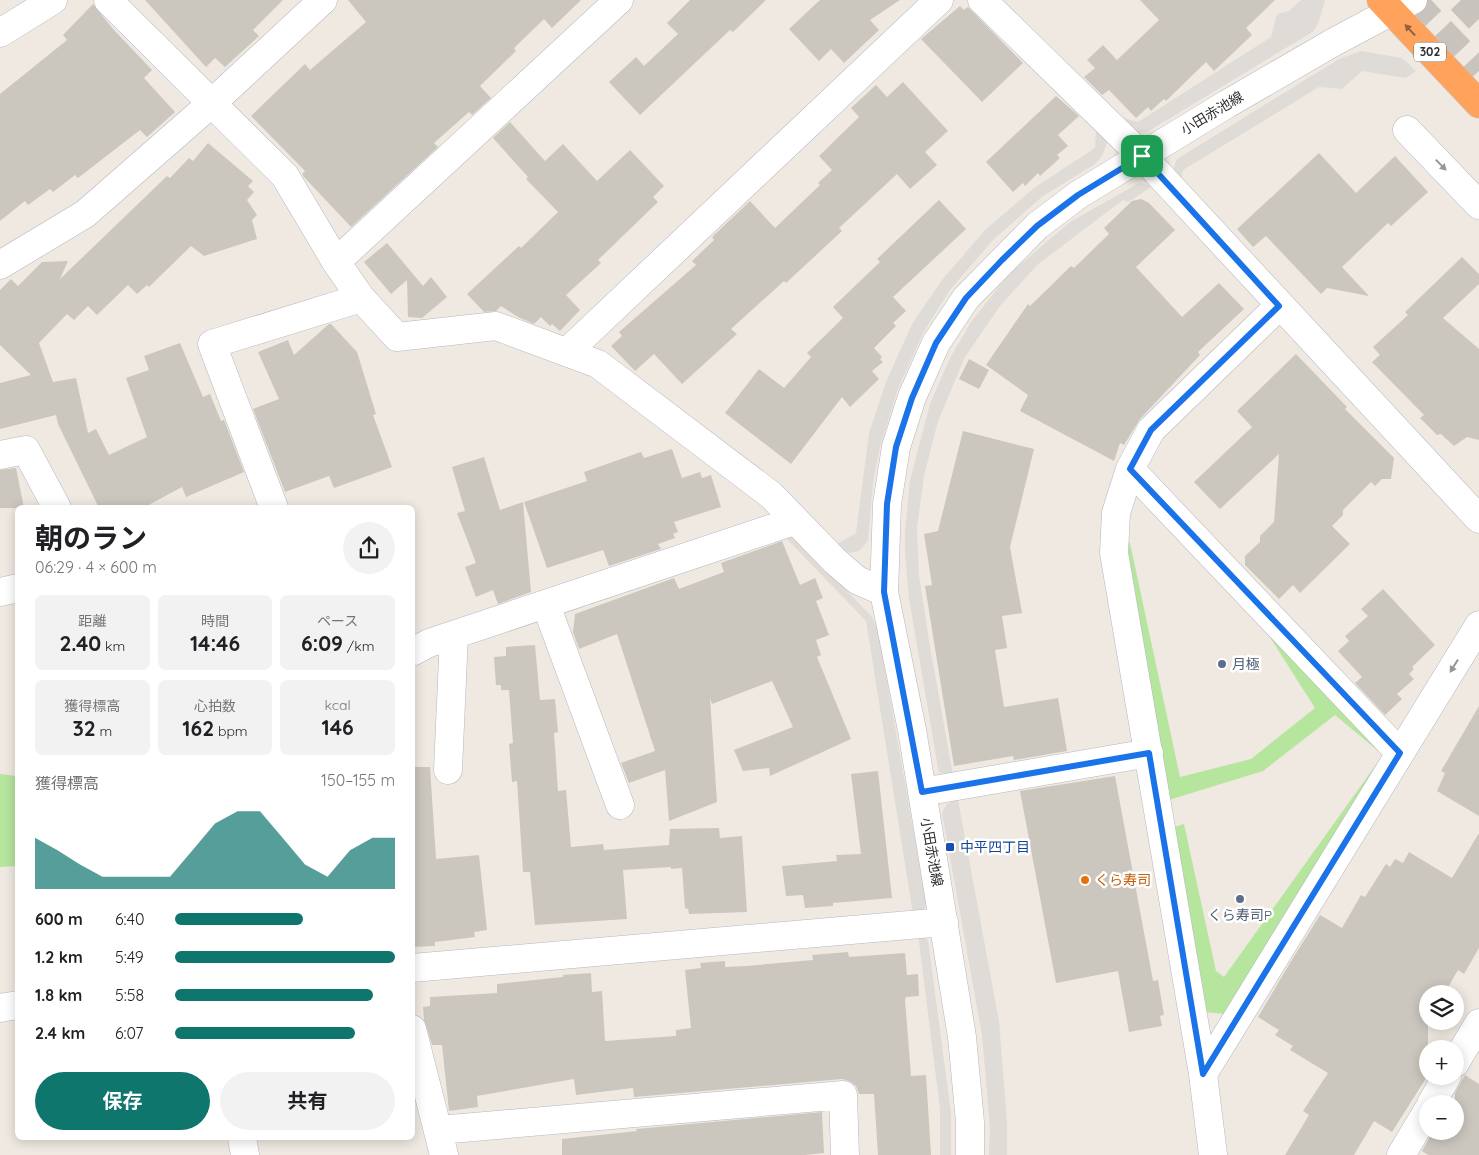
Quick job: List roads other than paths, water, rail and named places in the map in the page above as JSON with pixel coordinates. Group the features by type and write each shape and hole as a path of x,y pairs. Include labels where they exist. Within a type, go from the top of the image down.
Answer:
{"highway":[{"name":"302","path":"1395,3 1479,104"}],"street":[{"path":"0,33 53,0"},
{"path":"108,0 213,102 285,176 336,262 361,298 397,336 496,326 568,351 598,364 771,494 794,521 857,580 884,592"},
{"path":"0,265 85,214 213,102 324,0"},
{"path":"336,262 618,0"},
{"path":"568,351 939,0"},
{"path":"982,0 1142,156 1279,306 1479,519"},
{"name":"小田赤池線","path":"970,1155 970,1122 962,1037 922,792 884,592 887,504 896,447 912,398 936,343 966,298 1037,226 1078,195 1395,3"},
{"path":"1407,130 1479,205"},
{"path":"273,505 212,344 361,298"},
{"path":"1213,1155 1203,1074 1114,553 1116,513 1130,469 1151,430 1279,306"},
{"path":"0,456 26,450 55,505"},
{"path":"1130,469 1400,753"},
{"path":"415,651 454,635 794,521"},
{"path":"0,592 15,589"},
{"path":"546,605 620,805"},
{"path":"1203,1074 1479,625"},
{"path":"448,770 454,635"},
{"path":"922,792 1149,753"},
{"path":"415,968 944,922"},
{"path":"0,1008 15,1006"},
{"path":"1464,1048 1479,1023"},
{"path":"415,1040 442,1142 844,1095 845,1155"},
{"path":"1401,1155 1419,1125"},
{"path":"242,1140 245,1155"}],"tunnel":[{"path":"1412,0 1479,71"},
{"path":"1461,0 1479,19"}],"place":[{"name":"月極","path":"1222,664"},
{"name":"中平四丁目","path":"950,847"},
{"name":"くら寿司","path":"1085,880"},
{"name":"くら寿司P","path":"1240,899"}]}
